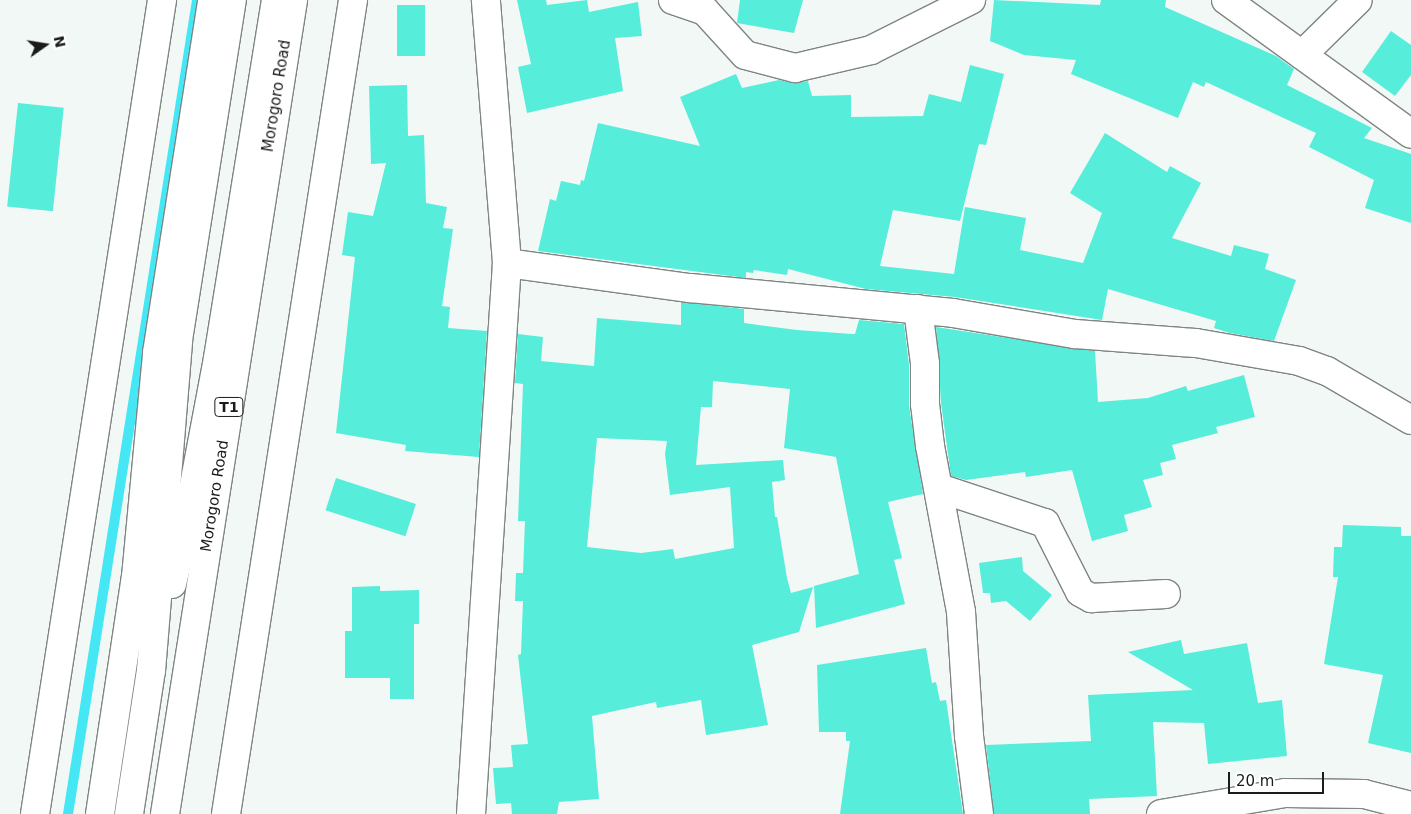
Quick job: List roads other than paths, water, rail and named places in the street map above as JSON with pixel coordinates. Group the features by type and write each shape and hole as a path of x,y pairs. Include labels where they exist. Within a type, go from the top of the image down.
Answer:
{"main road":[{"path":"35,814 162,0"},
{"path":"100,814 136,577 157,353 212,0"},
{"name":"Morogoro Road","path":"129,814 151,670 178,340 232,0"},
{"name":"Morogoro Road","path":"151,670 192,496 217,367 276,0"},
{"name":"Morogoro Road","path":"165,814 292,0"},
{"path":"226,814 352,0"},
{"path":"471,814 507,263 486,0"},
{"path":"673,0 706,6 745,55 795,68 870,50 971,0"},
{"path":"1226,0 1411,134"},
{"path":"1302,55 1358,0"},
{"path":"507,263 690,288 918,309 1075,334 1196,343 1299,361 1327,371 1411,420"},
{"path":"918,309 926,364 926,412 961,612 969,736 979,814"},
{"path":"939,488 1045,523 1080,592 1091,598 1166,594"},
{"path":"1161,814 1285,792 1338,803 1364,794 1411,806"}],"waterway":[{"path":"68,814 197,0"}]}
